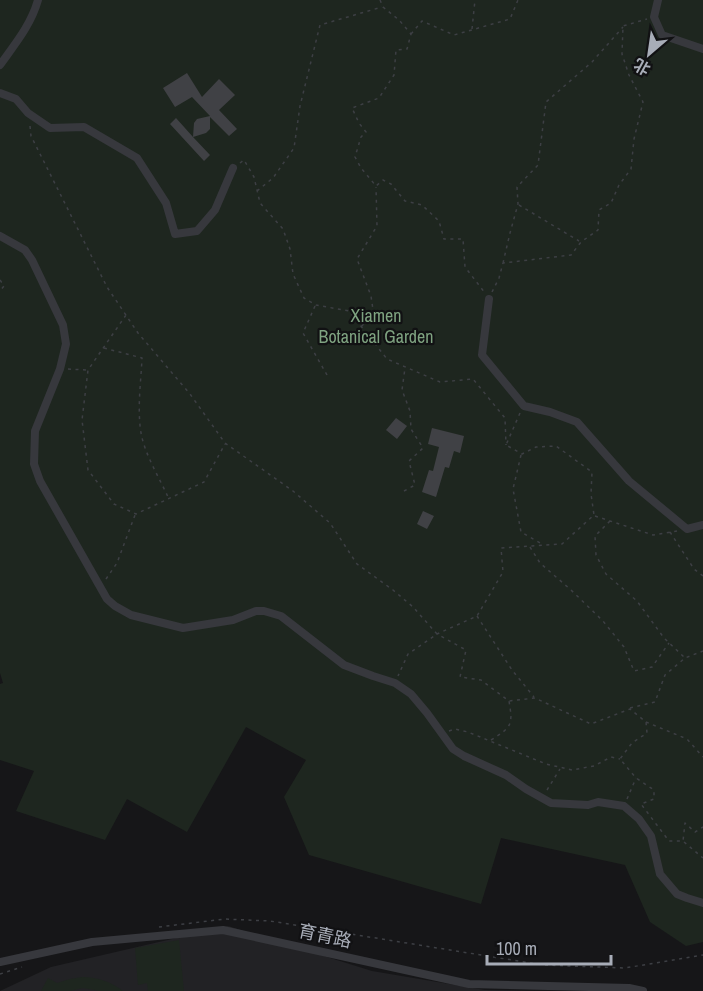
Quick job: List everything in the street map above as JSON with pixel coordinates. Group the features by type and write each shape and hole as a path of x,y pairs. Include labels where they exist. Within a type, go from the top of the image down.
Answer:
{"lane":[{"path":"0,64 25,29 38,0"},
{"path":"658,0 654,17 662,35 703,49"},
{"path":"0,93 16,99 28,113 50,128 84,128 137,158 166,202 175,234 197,231 215,210 233,168"},
{"path":"0,236 25,250 33,260 63,325 66,344 60,369 35,431 34,464 40,481 107,599 131,615 183,628 233,620 256,611 282,616 344,665 395,682 411,694 453,749 464,756 506,775 551,803 588,805 598,802 624,806 639,819 651,836 660,874 677,894 703,903"},
{"path":"489,299 482,355 524,406 577,422 629,481 687,529 703,525"},
{"name":"育青路","path":"0,962 92,942 223,930 469,984 629,987 643,991"}],"path":[{"path":"380,0 383,7 411,34"},
{"path":"472,30 475,0"},
{"path":"362,327 373,310 371,296 357,259 377,226 376,186 361,168 356,157 362,137 366,132 352,108 380,98 394,75 396,50 407,49 411,34 422,21 454,35 510,19 518,0"},
{"path":"257,191 273,178 294,148 300,106 320,25 383,7"},
{"path":"376,186 383,180 391,184 405,201 422,205 439,221 444,239 463,239 465,267 489,299 499,278 518,204 517,187 538,165 546,102 592,62 623,26 654,17"},
{"path":"503,263 571,255 581,242 598,230 599,210 611,203 619,185 631,169 634,139 643,102 629,75 622,54 623,26"},
{"path":"28,113 31,136 107,287 138,333 190,394 225,443 293,491 330,523 357,564 413,607 436,634 466,650 460,677 481,680 509,701 512,718 507,730 490,741"},
{"path":"233,168 244,160 254,177 260,203 283,229 290,249 293,274 304,298 316,305 349,311 387,359 440,382 473,379 505,418 506,446"},
{"path":"518,204 581,242"},
{"path":"0,280 4,286 0,291"},
{"path":"316,305 303,333 327,375"},
{"path":"126,315 88,370 82,420 88,471 114,504 136,514"},
{"path":"104,348 142,358 139,404 141,433 168,498"},
{"path":"404,491 415,485 409,461 423,448 411,429 410,411 402,390 405,367"},
{"path":"60,369 88,370"},
{"path":"506,446 524,406"},
{"path":"100,587 117,563 136,514 204,482 225,443"},
{"path":"506,446 522,454"},
{"path":"545,545 521,532 513,489 522,454 536,447 556,446 592,472 591,494 594,515"},
{"path":"594,515 653,535 687,529"},
{"path":"395,682 408,654 436,634 477,616 503,572 501,548 562,544 594,515"},
{"path":"610,520 595,536 596,555 606,574 637,601 669,643 685,658"},
{"path":"670,532 694,569 703,576"},
{"path":"529,546 540,563 572,590 603,621 624,648 634,671 652,667 669,643"},
{"path":"477,616 512,670 535,698 591,724 656,702 665,675 685,658 703,651"},
{"path":"509,701 535,698"},
{"path":"630,709 646,722 687,739 703,757"},
{"path":"620,759 632,743 647,733 646,722"},
{"path":"442,734 455,729 546,764 572,770 594,766 611,757 620,759 636,778 654,790 654,799 641,804 669,841 683,841 703,858"},
{"path":"542,799 560,768"},
{"path":"624,806 636,778"},
{"path":"683,841 685,823 695,832 703,827"},
{"path":"156,927 225,919 270,921 543,965 625,968 703,955"},
{"path":"0,974 21,967"}],"shaded area":[{"path":"228,926 372,971 485,990 537,991 0,991 51,967"}],"green space":[{"name":"Xiamen Botanical Garden","path":"0,0 703,0 703,942 686,946 650,922 625,865 501,838 481,904 309,855 284,797 306,760 246,727 187,832 127,799 105,840 16,811 34,771 0,760 0,684 3,683 0,673"},
{"path":"179,940 184,991 148,991 147,983 138,985 135,948"},
{"path":"82,977 104,981 123,991 83,988 70,991 41,991 48,978 57,983"}],"building":[{"path":"187,73 202,97 219,79 235,95 219,110 237,129 229,136 210,117 210,129 206,133 193,137 194,123 197,119 210,116 192,97 175,107 163,88"},
{"path":"176,118 210,155 204,161 170,124"},
{"path":"396,418 407,426 397,439 386,430"},
{"path":"432,428 464,436 460,453 454,451 449,468 445,467 436,497 422,492 429,470 433,471 439,447 428,444"},
{"path":"423,511 434,516 427,529 417,524"}]}
